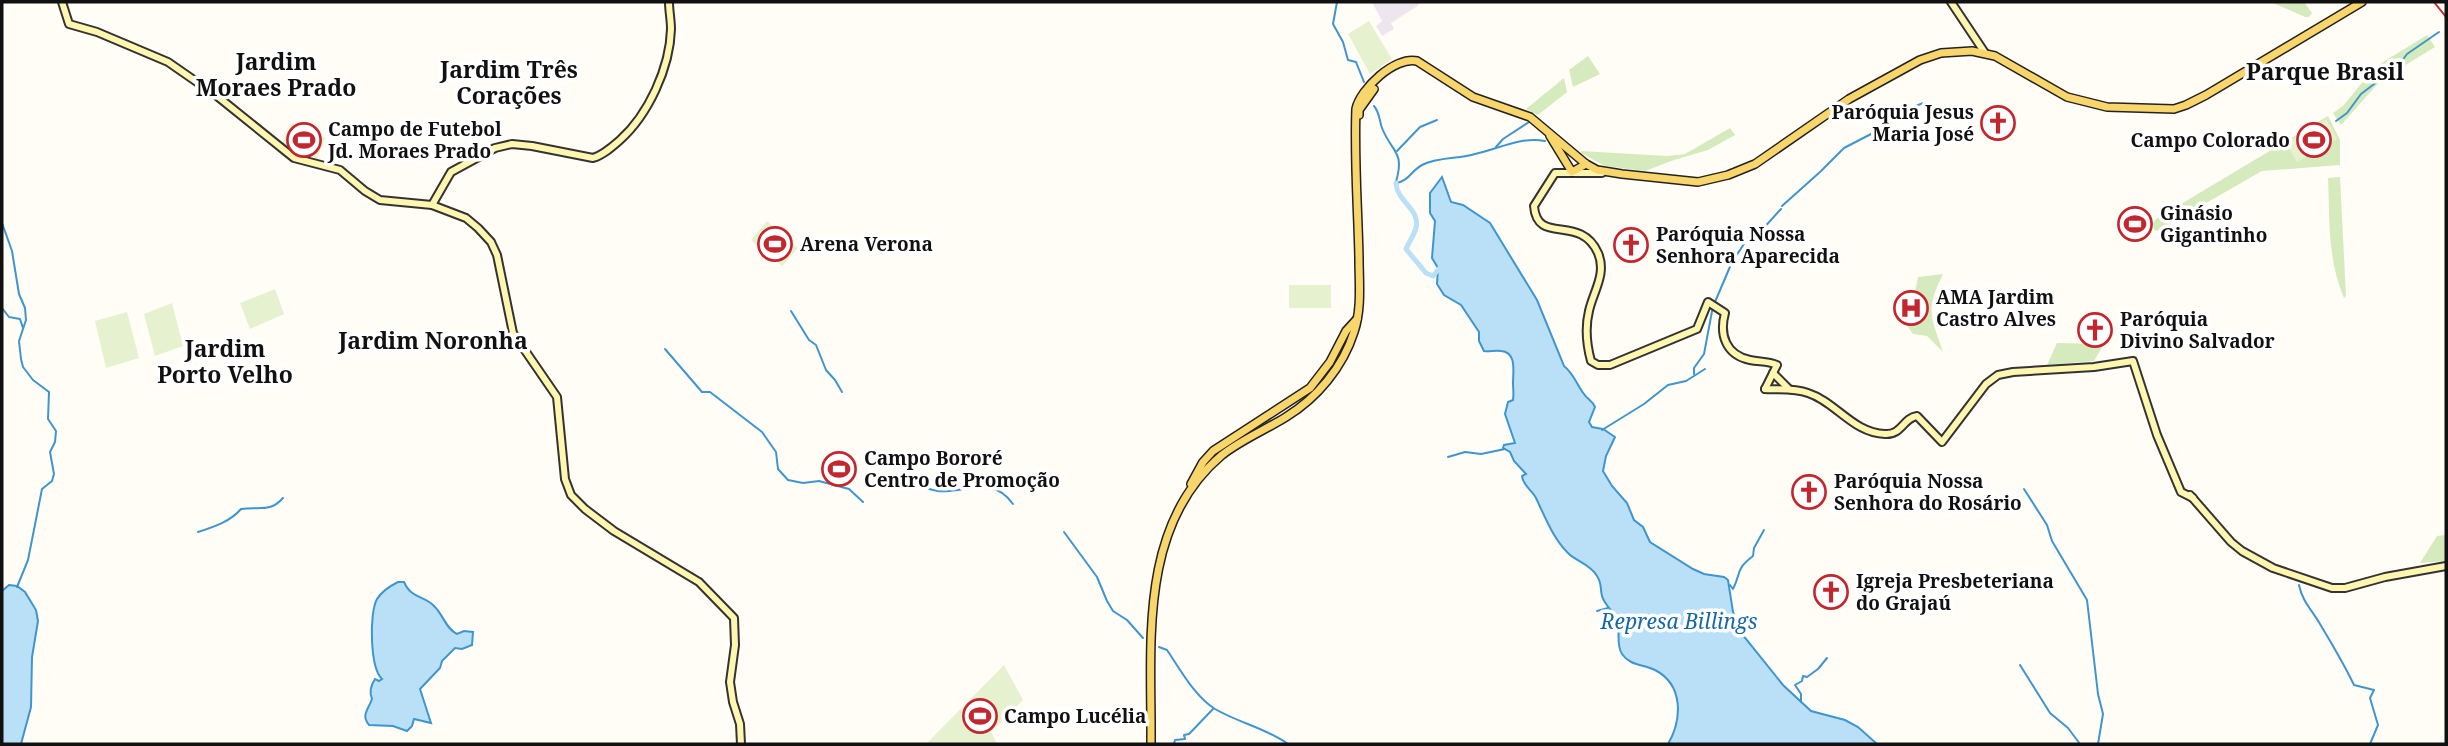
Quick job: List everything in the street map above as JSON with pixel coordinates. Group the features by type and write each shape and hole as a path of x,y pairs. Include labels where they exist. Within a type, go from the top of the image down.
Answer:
{"main road":[{"path":"62,2 69,24 97,32 167,62 217,96 294,158 341,170 380,200 432,205 466,218 485,235 494,248 513,333 557,397 565,479 571,495 594,517 614,531 704,586 734,618 735,645 730,682 740,724 741,744"},
{"path":"432,205 451,172 495,148 512,144 532,146 593,158 600,156 617,142 639,120 654,92 670,38 669,2"},
{"path":"1951,2 1985,53"},
{"path":"2193,498 2181,492 2157,435 2136,369 2136,359 2100,366 1998,375 1986,384 1941,442 1919,417 1914,415 1896,432 1884,434 1857,425 1811,393 1788,388 1765,389 1777,365 1767,361 1748,360 1728,348 1723,335 1725,313 1708,302 1697,329 1610,365 1595,364 1589,352 1588,316 1600,277 1598,253 1584,234 1546,227 1536,219 1534,206 1555,173 1610,173 1698,182 1728,175 1755,164 1849,99 1920,60 1950,52 1985,53 2003,58 2057,92 2082,102 2130,108 2186,106 2362,2"},
{"path":"1149,744 1154,590 1165,546 1177,516 1201,476 1217,460 1232,448 1296,411 1328,381 1357,319 1360,299 1356,140 1363,93 1373,82 1403,61 1411,60 1467,93 1525,114 1586,164 1610,173"},
{"path":"1360,108 1388,75 1404,65 1419,63"},
{"path":"1546,130 1572,172"},
{"path":"1572,172 1586,164"},
{"path":"1149,744 1147,632 1151,588 1160,550 1173,517 1210,454 1298,397 1323,373 1352,330"},
{"path":"1773,373 1788,388"},
{"path":"1298,397 1305,400 1311,398"},
{"path":"1296,411 1298,397"},
{"path":"2179,484 2235,546 2273,568 2335,589 2446,565"}],"shaded area":[{"path":"1372,2 1421,2 1391,23 1394,29 1382,36 1376,26 1382,21"}],"green space":[{"path":"2271,2 2304,2 2312,13 2305,17"},
{"path":"1369,21 1392,59 1370,74 1348,34"},
{"path":"2427,35 2435,47 2381,80 2341,125 2333,113 2343,106 2375,67"},
{"path":"1588,56 1600,74 1573,87 1569,70"},
{"path":"1564,78 1567,92 1538,115 1526,109"},
{"path":"2328,116 2340,140 2340,165 2262,171 2157,231 2154,230 2153,223 2156,219"},
{"path":"2326,119 2337,139 2297,162 2286,143"},
{"name":"Campo de Futebol Jd. Moraes Prado","path":"292,123 325,138 317,159 282,143"},
{"path":"1730,128 1735,135 1708,150 1645,171 1605,166 1581,153 1667,156 1685,154"},
{"path":"2340,177 2344,298 2330,238 2328,178"},
{"name":"Arena Verona","path":"767,221 798,248 782,266 751,240"},
{"path":"1943,274 1934,296 1932,313 1943,352 1927,336 1913,334 1901,317 1914,298 1918,277"},
{"path":"1289,285 1331,285 1331,308 1289,308"},
{"path":"275,289 284,314 250,329 240,303"},
{"path":"172,303 183,346 155,356 144,314"},
{"path":"127,312 139,358 106,368 95,321"},
{"path":"2057,343 2104,344 2094,361 2047,365"},
{"path":"2446,535 2446,561 2420,563 2437,536"},
{"name":"Campo Lucélia","path":"1004,665 1023,700 991,732 997,744 926,744"}],"water":[{"name":"Represa Billings","path":"1442,177 1451,202 1463,205 1490,223 1537,300 1564,366 1595,407 1589,422 1592,427 1603,429 1615,437 1606,456 1603,471 1627,503 1634,520 1643,527 1650,542 1693,569 1728,580 1733,612 1742,634 1783,685 1811,711 1845,720 1858,727 1877,744 1668,744 1678,714 1676,694 1671,685 1655,670 1633,663 1622,654 1617,619 1603,600 1599,579 1558,541 1536,498 1524,483 1522,476 1526,474 1510,452 1503,448 1504,445 1515,443 1505,414 1508,402 1513,400 1513,368 1510,355 1506,352 1484,351 1479,341 1479,332 1461,305 1444,295 1437,284 1438,268 1432,258 1435,221 1430,213 1430,193"},
{"path":"398,582 404,582 411,592 431,603 457,634 464,631 473,632 472,645 462,649 455,648 420,689 431,723 414,719 407,731 393,726 369,725 366,718 372,699 372,684 375,679 382,679 373,653 374,606 381,594"},
{"path":"9,585 17,586 25,592 36,610 38,621 32,657 31,707 21,744 2,744 2,591"}],"waterway":[{"path":"1337,2 1333,24 1343,42 1348,60 1356,62 1364,82"},
{"path":"2336,121 2347,113 2361,94 2399,65 2407,54 2439,32"},
{"path":"1821,171 1844,148 1873,133 1895,115 1923,103"},
{"path":"1374,106 1398,158 1396,182"},
{"path":"1397,151 1420,127 1437,120"},
{"path":"1496,147 1503,139 1529,122"},
{"path":"1396,183 1428,162 1469,156 1528,140 1545,141"},
{"path":"1782,206 1820,172"},
{"path":"1396,183 1400,195 1417,221 1406,249 1426,273 1433,276 1443,264"},
{"path":"1715,302 1732,262 1748,238 1761,231 1781,209"},
{"path":"2,223 12,251 19,294 25,308 26,320 19,341 23,367 33,380 49,392 48,419 56,431 50,452 54,474 52,481 42,489 28,560 17,587"},
{"path":"1694,374 1694,368 1704,354 1713,306"},
{"path":"2,308 9,317 20,319 23,328"},
{"path":"791,311 809,340 816,345 826,370 842,392"},
{"path":"665,349 702,392 710,392 762,432 776,452 778,469 788,480 803,483 819,481 849,489 863,502"},
{"path":"1602,430 1644,404 1668,385 1686,381 1705,369"},
{"path":"1448,457 1465,452 1481,454 1505,449"},
{"path":"927,488 950,491 983,487 1003,494 1013,504"},
{"path":"2024,489 2047,525 2052,541 2087,600 2098,694 2103,714 2098,744"},
{"path":"198,532 216,526 241,509 273,506 283,498"},
{"path":"1730,585 1733,589 1741,568 1753,556 1754,548 1764,530"},
{"path":"1064,532 1097,577 1113,611 1127,620 1143,638"},
{"path":"2299,585 2305,601 2354,685 2374,690 2370,698 2378,725 2370,744"},
{"name":"Represa Billings","path":"1597,611 1608,608"},
{"path":"1159,647 1167,650 1188,682 1208,704 1288,744"},
{"path":"1801,702 1801,694 1795,685 1802,681 1803,676 1807,677 1818,669 1827,658"},
{"path":"2020,665 2050,713 2068,728 2080,744"},
{"path":"1174,744 1175,740 1185,739 1184,735 1189,734 1213,709"}],"railway":[{"path":"2434,2 2446,17"}],"place":[{"name":"Paróquia Jesus Maria José","path":"1998,123"},
{"name":"Campo de Futebol Jd. Moraes Prado","path":"304,140"},
{"name":"Campo Colorado","path":"2314,140"},
{"name":"Ginásio Gigantinho","path":"2135,224"},
{"name":"Arena Verona","path":"775,244"},
{"name":"Paróquia Nossa Senhora Aparecida","path":"1631,245"},
{"name":"AMA Jardim Castro Alves","path":"1911,308"},
{"name":"Paróquia Divino Salvador","path":"2095,330"},
{"name":"Campo Bororé Centro de Promoção","path":"839,469"},
{"name":"Paróquia Nossa Senhora do Rosário","path":"1809,492"},
{"name":"Igreja Presbeteriana do Grajaú","path":"1831,592"},
{"name":"Campo Lucélia","path":"980,716"}],"district":[{"name":"Parque Brasil","path":"2325,72"},
{"name":"Jardim Moraes Prado","path":"276,75"},
{"name":"Jardim Três Corações","path":"509,83"},
{"name":"Jardim Noronha","path":"433,341"},
{"name":"Jardim Porto Velho","path":"225,362"}]}
